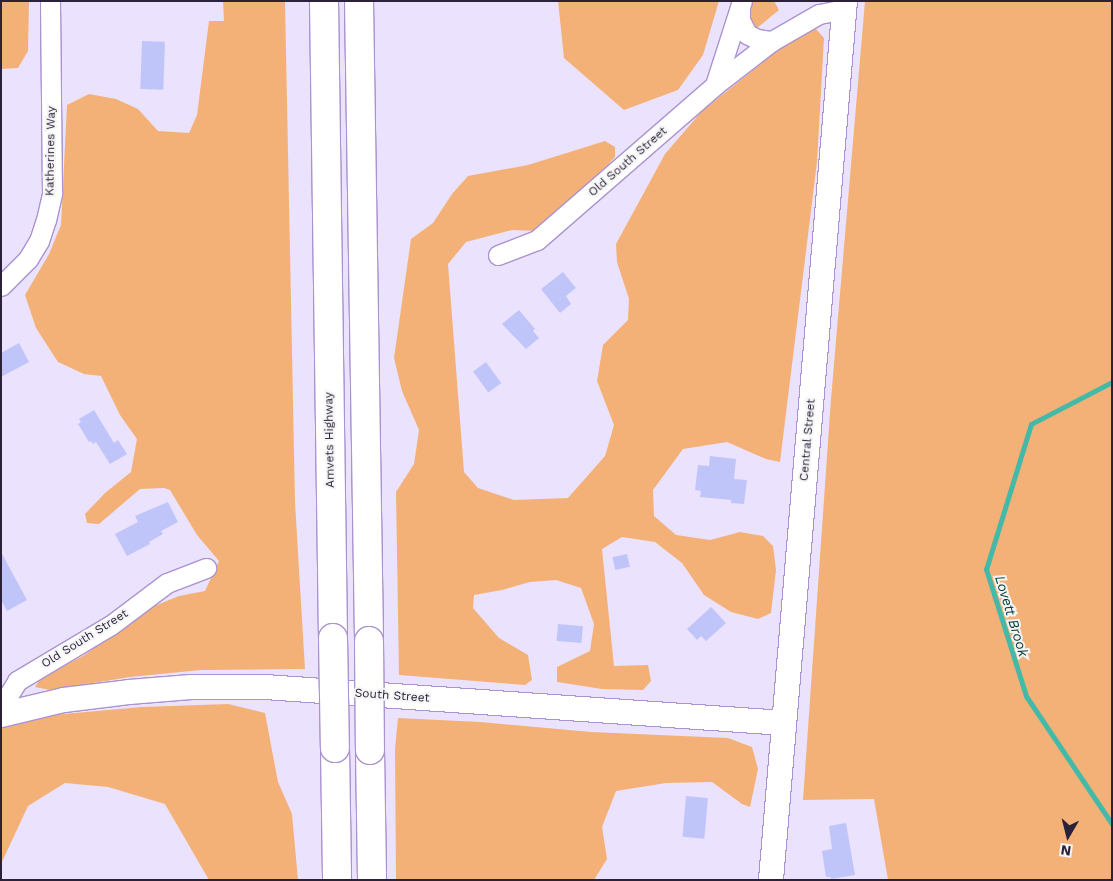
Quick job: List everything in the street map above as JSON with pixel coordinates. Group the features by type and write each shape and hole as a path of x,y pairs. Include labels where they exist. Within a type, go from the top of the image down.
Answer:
{"highway":[{"name":"Amvets Highway","path":"324,1 337,880"},
{"path":"359,1 372,880"}],"street":[{"name":"Katherines Way","path":"1,286 28,258 38,241 46,220 52,193 50,1"},
{"path":"741,4 740,20 747,34 757,39 772,41 820,14 845,5"},
{"path":"715,85 741,4"},
{"name":"Central Street","path":"771,880 845,5"},
{"name":"Old South Street","path":"498,254 537,240 715,85 772,41"},
{"name":"Old South Street","path":"1,707 17,681 111,625 168,582 206,568"},
{"name":"South Street","path":"1,715 64,700 129,692 191,687 265,687 784,723"}],"shaded area":[{"path":"1,1 29,1 28,51 18,68 1,69"},
{"path":"223,1 285,1 295,502 305,669 201,670 130,677 50,690 35,687 41,678 83,656 152,607 179,596 205,591 219,561 197,535 170,490 164,488 140,489 99,524 87,523 85,514 105,493 131,472 137,439 120,415 101,376 84,374 58,362 36,328 25,295 49,254 61,225 67,105 89,94 116,99 138,109 158,131 189,133 197,115 209,21 224,21"},
{"path":"558,1 719,1 703,55 678,90 624,110 564,58"},
{"path":"752,1 774,1 779,10 757,28 750,21"},
{"path":"865,1 1112,1 1112,880 888,880 874,799 803,800 831,399"},
{"path":"815,28 824,38 817,162 780,462 766,459 727,442 683,449 653,490 654,516 676,535 710,540 740,532 763,536 773,546 776,570 771,613 758,619 731,612 704,595 682,563 655,542 622,537 602,549 614,666 648,665 651,681 643,690 602,689 557,682 557,667 590,651 594,624 581,588 556,580 530,582 474,595 473,608 499,638 528,655 532,680 525,685 399,675 396,492 414,464 419,430 402,391 394,358 411,239 433,223 452,194 468,176 528,165 605,141 615,147 615,157 593,181 538,231 512,230 466,242 448,264 464,472 478,488 514,500 568,498 605,456 614,425 597,381 603,345 628,320 629,299 617,262 616,244 665,154 702,111 782,47"},
{"path":"228,704 265,713 278,782 292,814 298,880 209,880 165,804 108,787 65,783 28,806 1,864 1,728 52,715 142,707"},
{"path":"398,718 480,722 591,732 728,738 752,747 758,769 750,807 742,804 712,782 666,783 616,791 602,827 607,859 594,880 396,880 395,749"}],"building":[{"path":"142,41 165,42 163,90 140,89"},
{"path":"563,272 576,288 566,296 571,304 560,313 541,289"},
{"path":"519,310 535,329 533,331 539,338 526,349 502,324"},
{"path":"19,343 29,362 1,377 1,353"},
{"path":"486,362 501,383 488,392 473,371"},
{"path":"94,410 114,443 118,440 127,454 110,464 96,442 93,444 91,441 89,442 78,424 81,422 79,419"},
{"path":"710,456 736,459 734,479 747,480 744,504 731,503 731,500 700,497 701,491 695,490 698,465 709,466"},
{"path":"168,502 178,522 161,531 163,534 149,542 150,544 127,556 115,534 138,522 135,516"},
{"path":"1,552 27,600 7,611 1,600"},
{"path":"627,554 630,567 615,570 612,557"},
{"path":"711,607 726,623 706,641 701,636 697,640 687,629"},
{"path":"558,624 583,626 581,643 557,641"},
{"path":"686,796 708,798 704,839 682,837"},
{"path":"846,823 855,875 831,879 831,877 826,877 822,851 832,849 829,826"}],"waterway":[{"name":"Lovett Brook","path":"1112,382 1031,424 986,569 1026,696 1112,824"}]}
